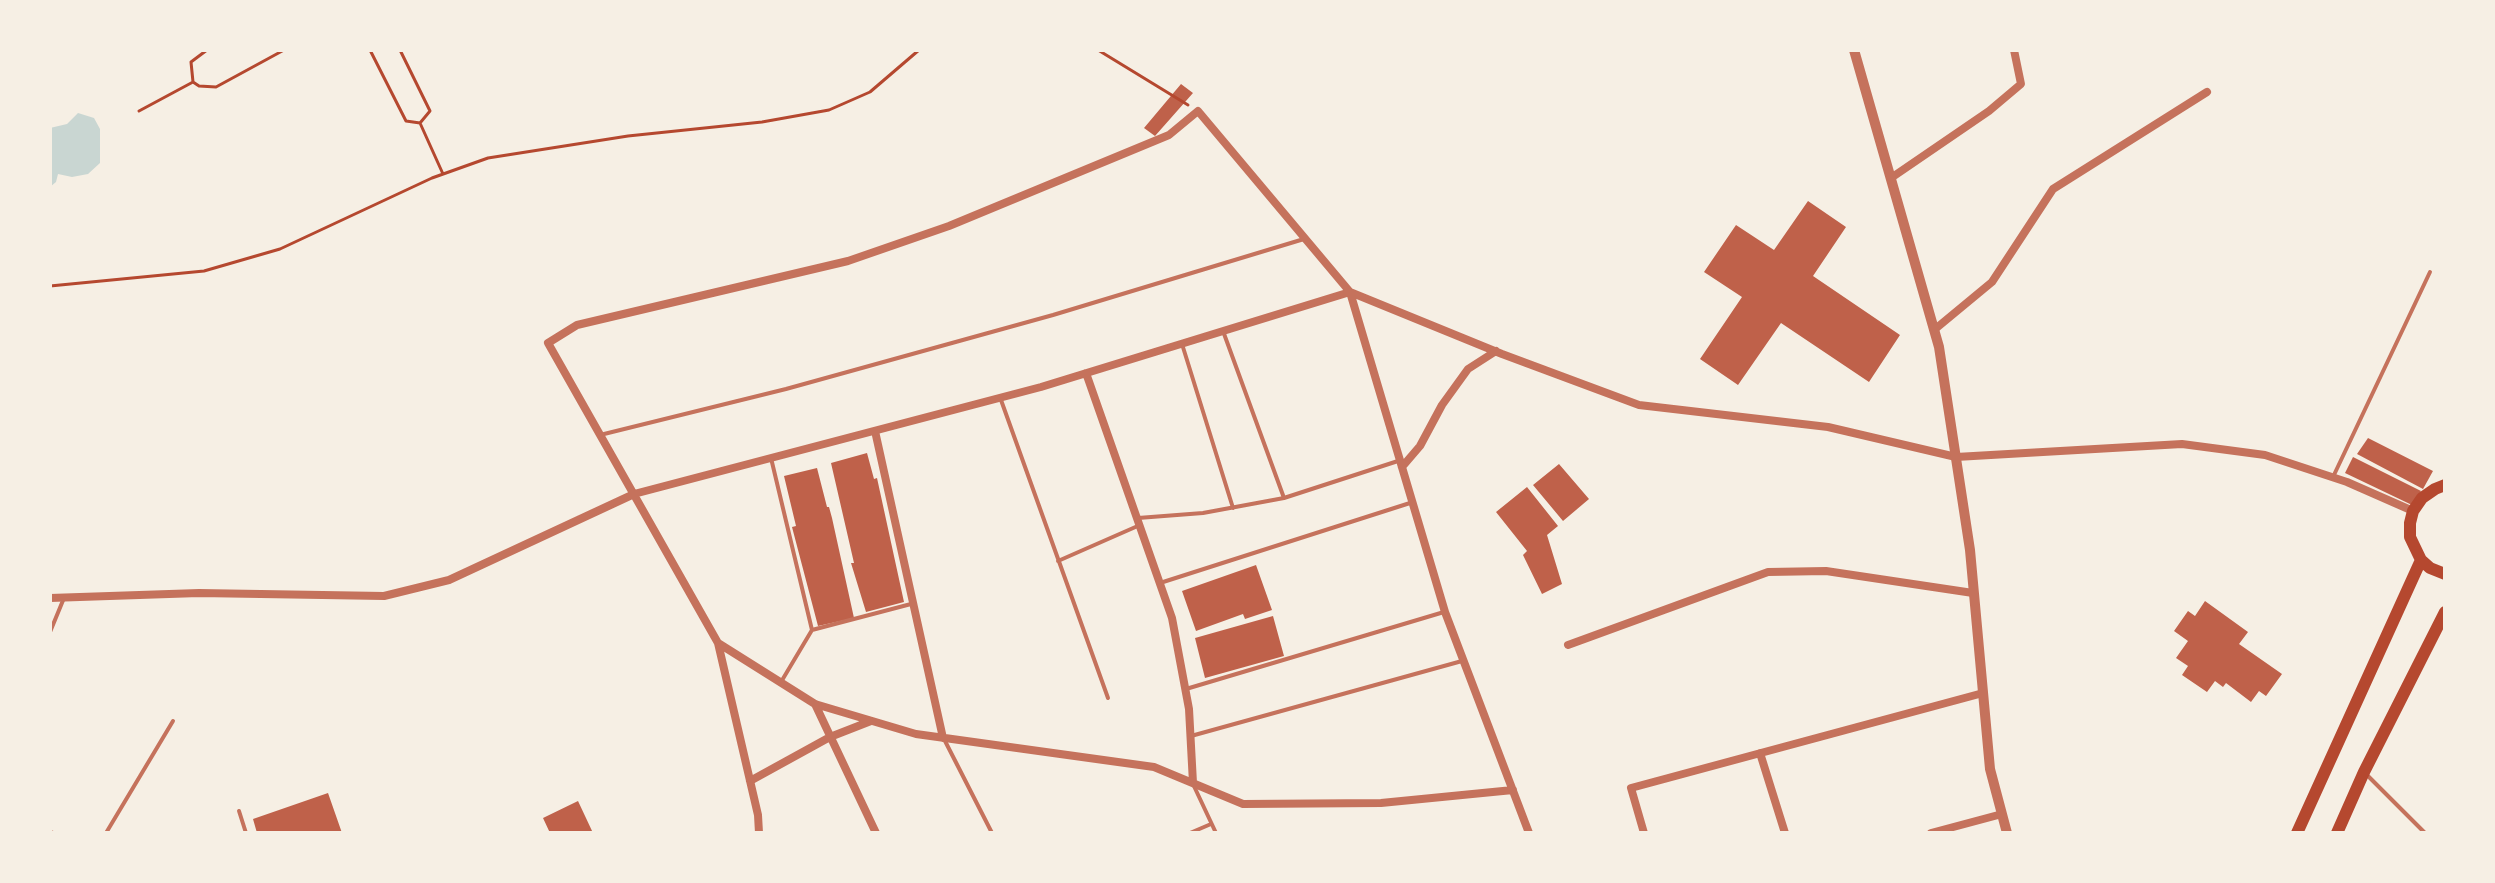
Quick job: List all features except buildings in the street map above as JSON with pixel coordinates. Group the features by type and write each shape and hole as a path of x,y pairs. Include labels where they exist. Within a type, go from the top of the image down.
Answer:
{"main road":[{"path":"2445,485 2422,498 2413,511 2410,523 2410,537 2421,560 2445,574"},
{"path":"2297,833 2421,560"},
{"path":"2337,833 2364,772 2445,612"}],"street":[{"path":"1854,50 1939,347 1973,593 1990,769 2007,833"},
{"path":"1891,178 1989,111 2021,84 2014,50"},
{"path":"1934,330 1992,282 2053,189 2207,92"},
{"path":"759,833 718,643 548,343 577,325 848,261 934,231 1169,135 1198,111 1350,292 1445,612 1529,833"},
{"path":"50,598 199,593 384,596 449,580 634,494 1000,398 1350,292 1639,405 1828,427 1956,457 2182,444 2265,455 2333,477 2413,511"},
{"path":"1401,464 1420,446 1442,405 1468,369 1496,351"},
{"path":"1086,373 1172,618 1186,689 1193,783"},
{"path":"875,431 943,738"},
{"path":"1568,645 1768,572 1826,571 1973,593"},
{"path":"718,643 815,704 916,734 1154,767 1243,804 1381,803 1513,790"},
{"path":"1644,833 1631,788 1983,693"},
{"path":"815,704 876,833"},
{"path":"750,781 830,737 872,721"},
{"path":"1760,753 1785,833"},
{"path":"1931,833 2002,814"}],"lane":[{"path":"600,435 786,389 1053,315 1307,239"},
{"path":"2333,477 2430,272"},
{"path":"1223,331 1284,498"},
{"path":"1182,344 1233,508"},
{"path":"1000,398 1108,698"},
{"path":"771,458 812,630 781,682"},
{"path":"1058,561 1138,522 1284,498 1401,464"},
{"path":"1160,583 1413,503"},
{"path":"50,632 64,598"},
{"path":"812,630 913,603"},
{"path":"1186,689 1445,612"},
{"path":"1191,736 1463,660"},
{"path":"106,833 173,721"},
{"path":"943,738 992,833"},
{"path":"2364,772 2425,833"},
{"path":"1193,783 1216,833"},
{"path":"239,811 246,833"},
{"path":"1190,833 1211,824"}],"path":[{"path":"193,82 191,62 207,50"},
{"path":"193,82 199,86 216,87 284,50"},
{"path":"370,50 406,121 420,123"},
{"path":"400,50 430,111 420,123"},
{"path":"50,286 204,271 265,254 443,174 488,158 628,136 762,122 829,110 870,92 919,50"},
{"path":"1098,50 1198,111"},
{"path":"139,111 193,82"},
{"path":"420,123 443,174"}],"shaded area":[{"path":"78,113 94,118 100,129 100,163 88,174 72,177 58,174 56,182 50,187 50,128 67,124"}]}
